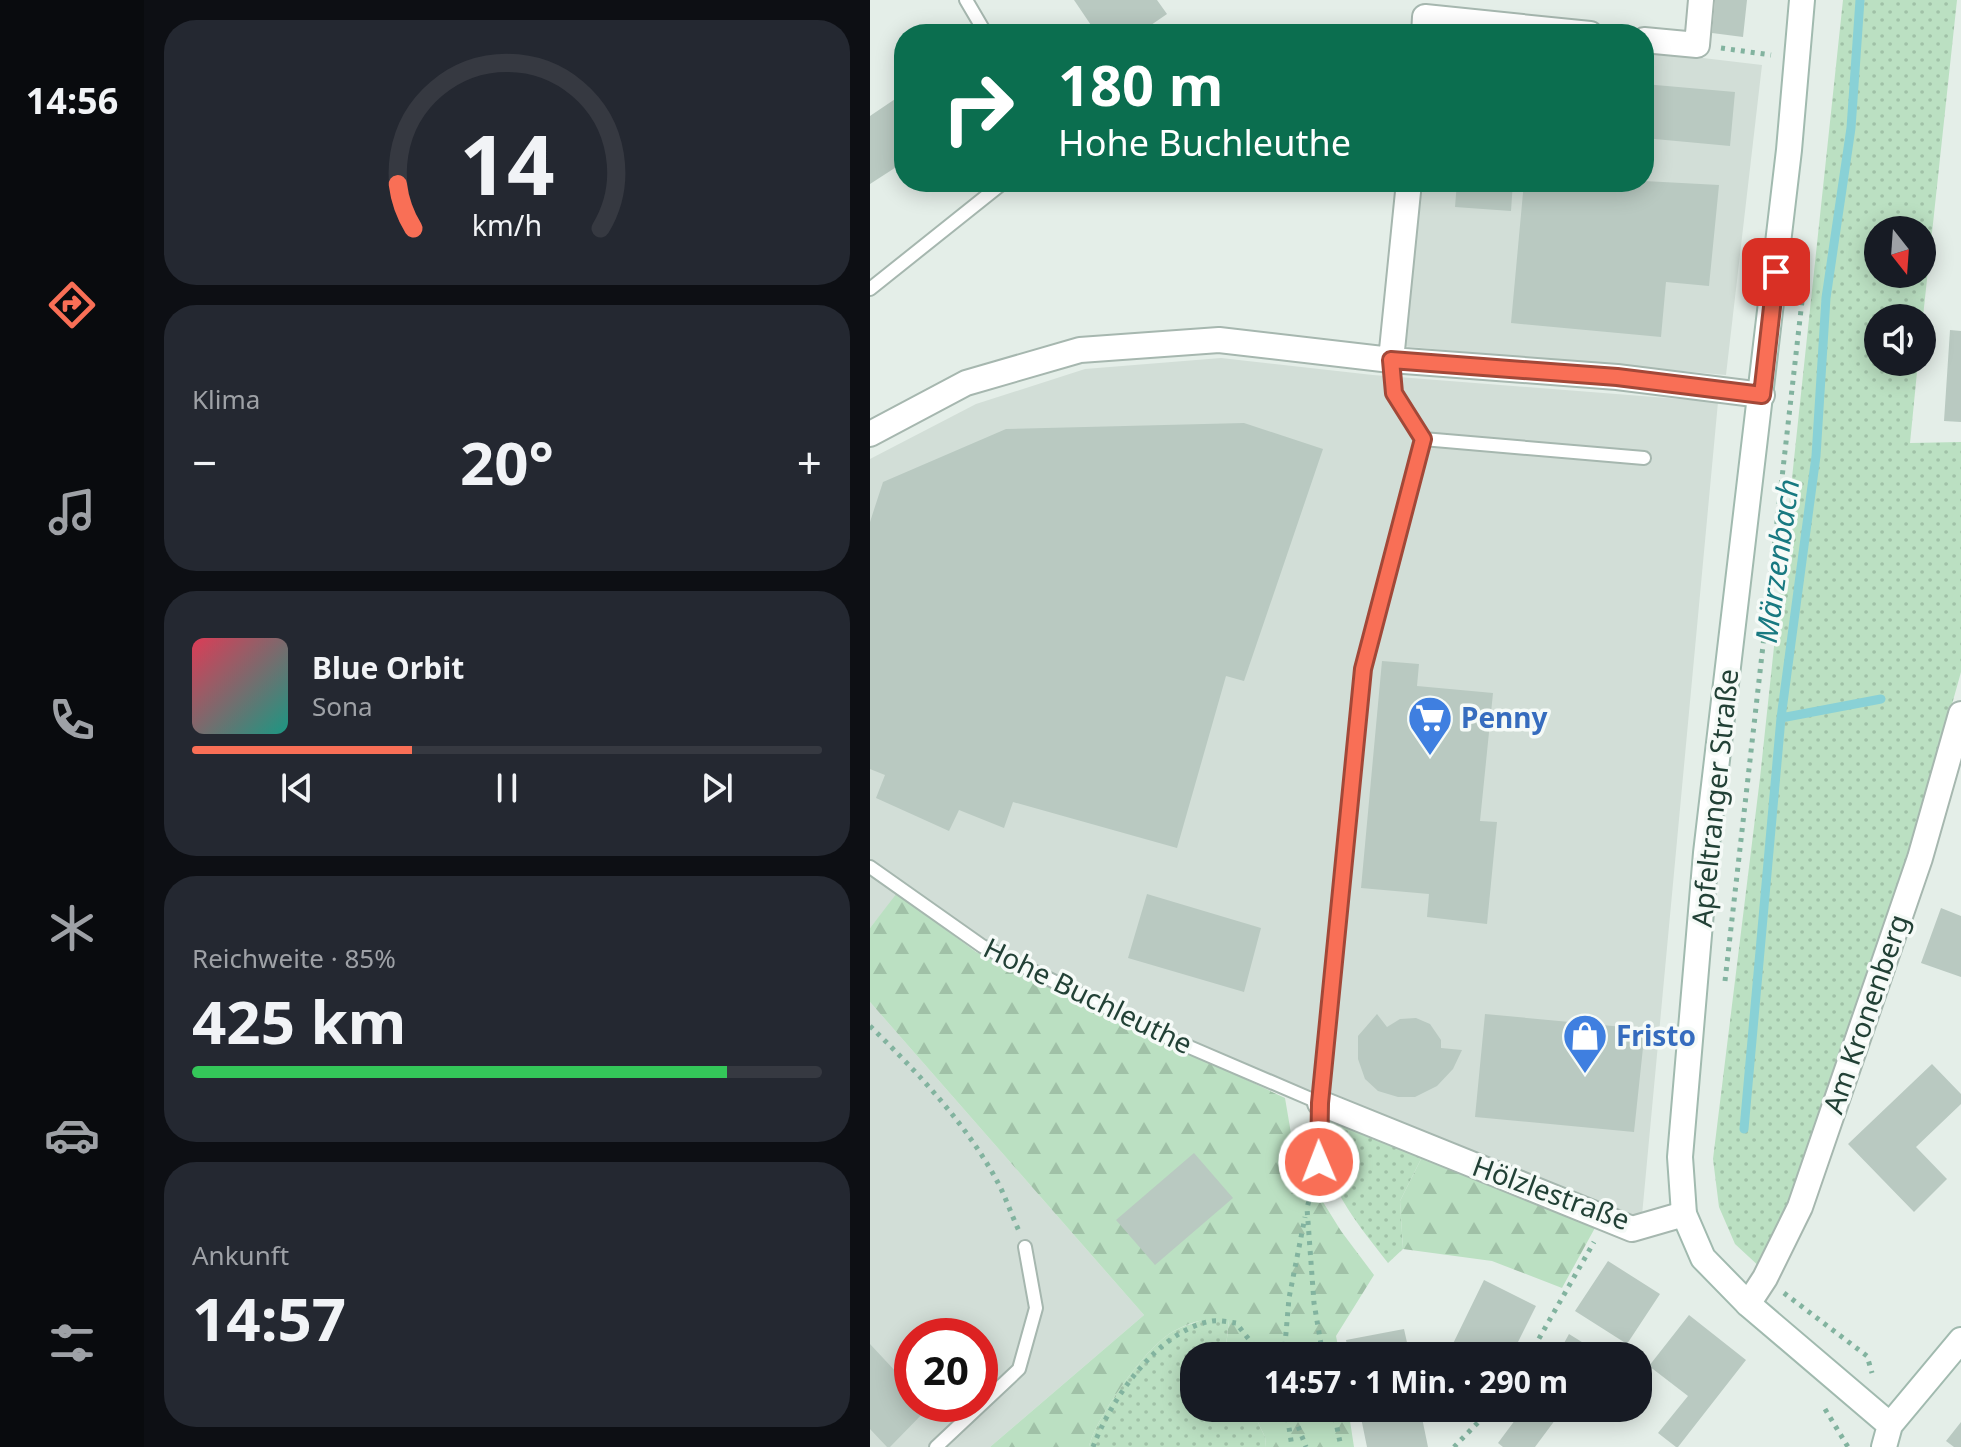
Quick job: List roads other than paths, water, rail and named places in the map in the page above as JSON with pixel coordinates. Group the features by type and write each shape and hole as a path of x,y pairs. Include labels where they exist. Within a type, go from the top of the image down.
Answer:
{"street":[{"path":"1654,41 1697,45 1701,0"},
{"name":"Apfeltranger Straße","path":"1684,1214 1680,1157 1706,853 1762,395 1802,0"},
{"path":"1425,24 1425,17 1493,24"},
{"path":"1391,360 1408,192"},
{"path":"870,434 966,383 1080,350 1219,340 1391,360 1617,377 1762,395"},
{"name":"Am Kronenberg","path":"1748,1304 1765,1278 1800,1207 1920,858 1961,714"},
{"name":"Hölzlestraße","path":"1320,1103 1632,1229 1684,1214"},
{"path":"1684,1214 1703,1258 1883,1429 1961,1340"}],"lane":[{"path":"966,0 980,24"},
{"path":"870,289 991,192"},
{"path":"1319,1162 1320,1103 1363,669 1423,439 1394,393 1391,360"},
{"path":"1423,439 1644,458"},
{"name":"Hohe Buchleuthe","path":"870,867 982,946 1173,1040 1320,1103"},
{"path":"936,1447 1019,1369 1036,1308 1025,1247"}],"waterway":[{"name":"Märzenbach","path":"1744,1129 1781,718 1816,456 1826,298 1851,128 1860,0"},
{"path":"1781,718 1881,699"}],"place":[{"name":"Penny","path":"1430,757"},
{"name":"Fristo","path":"1585,1075"}]}
